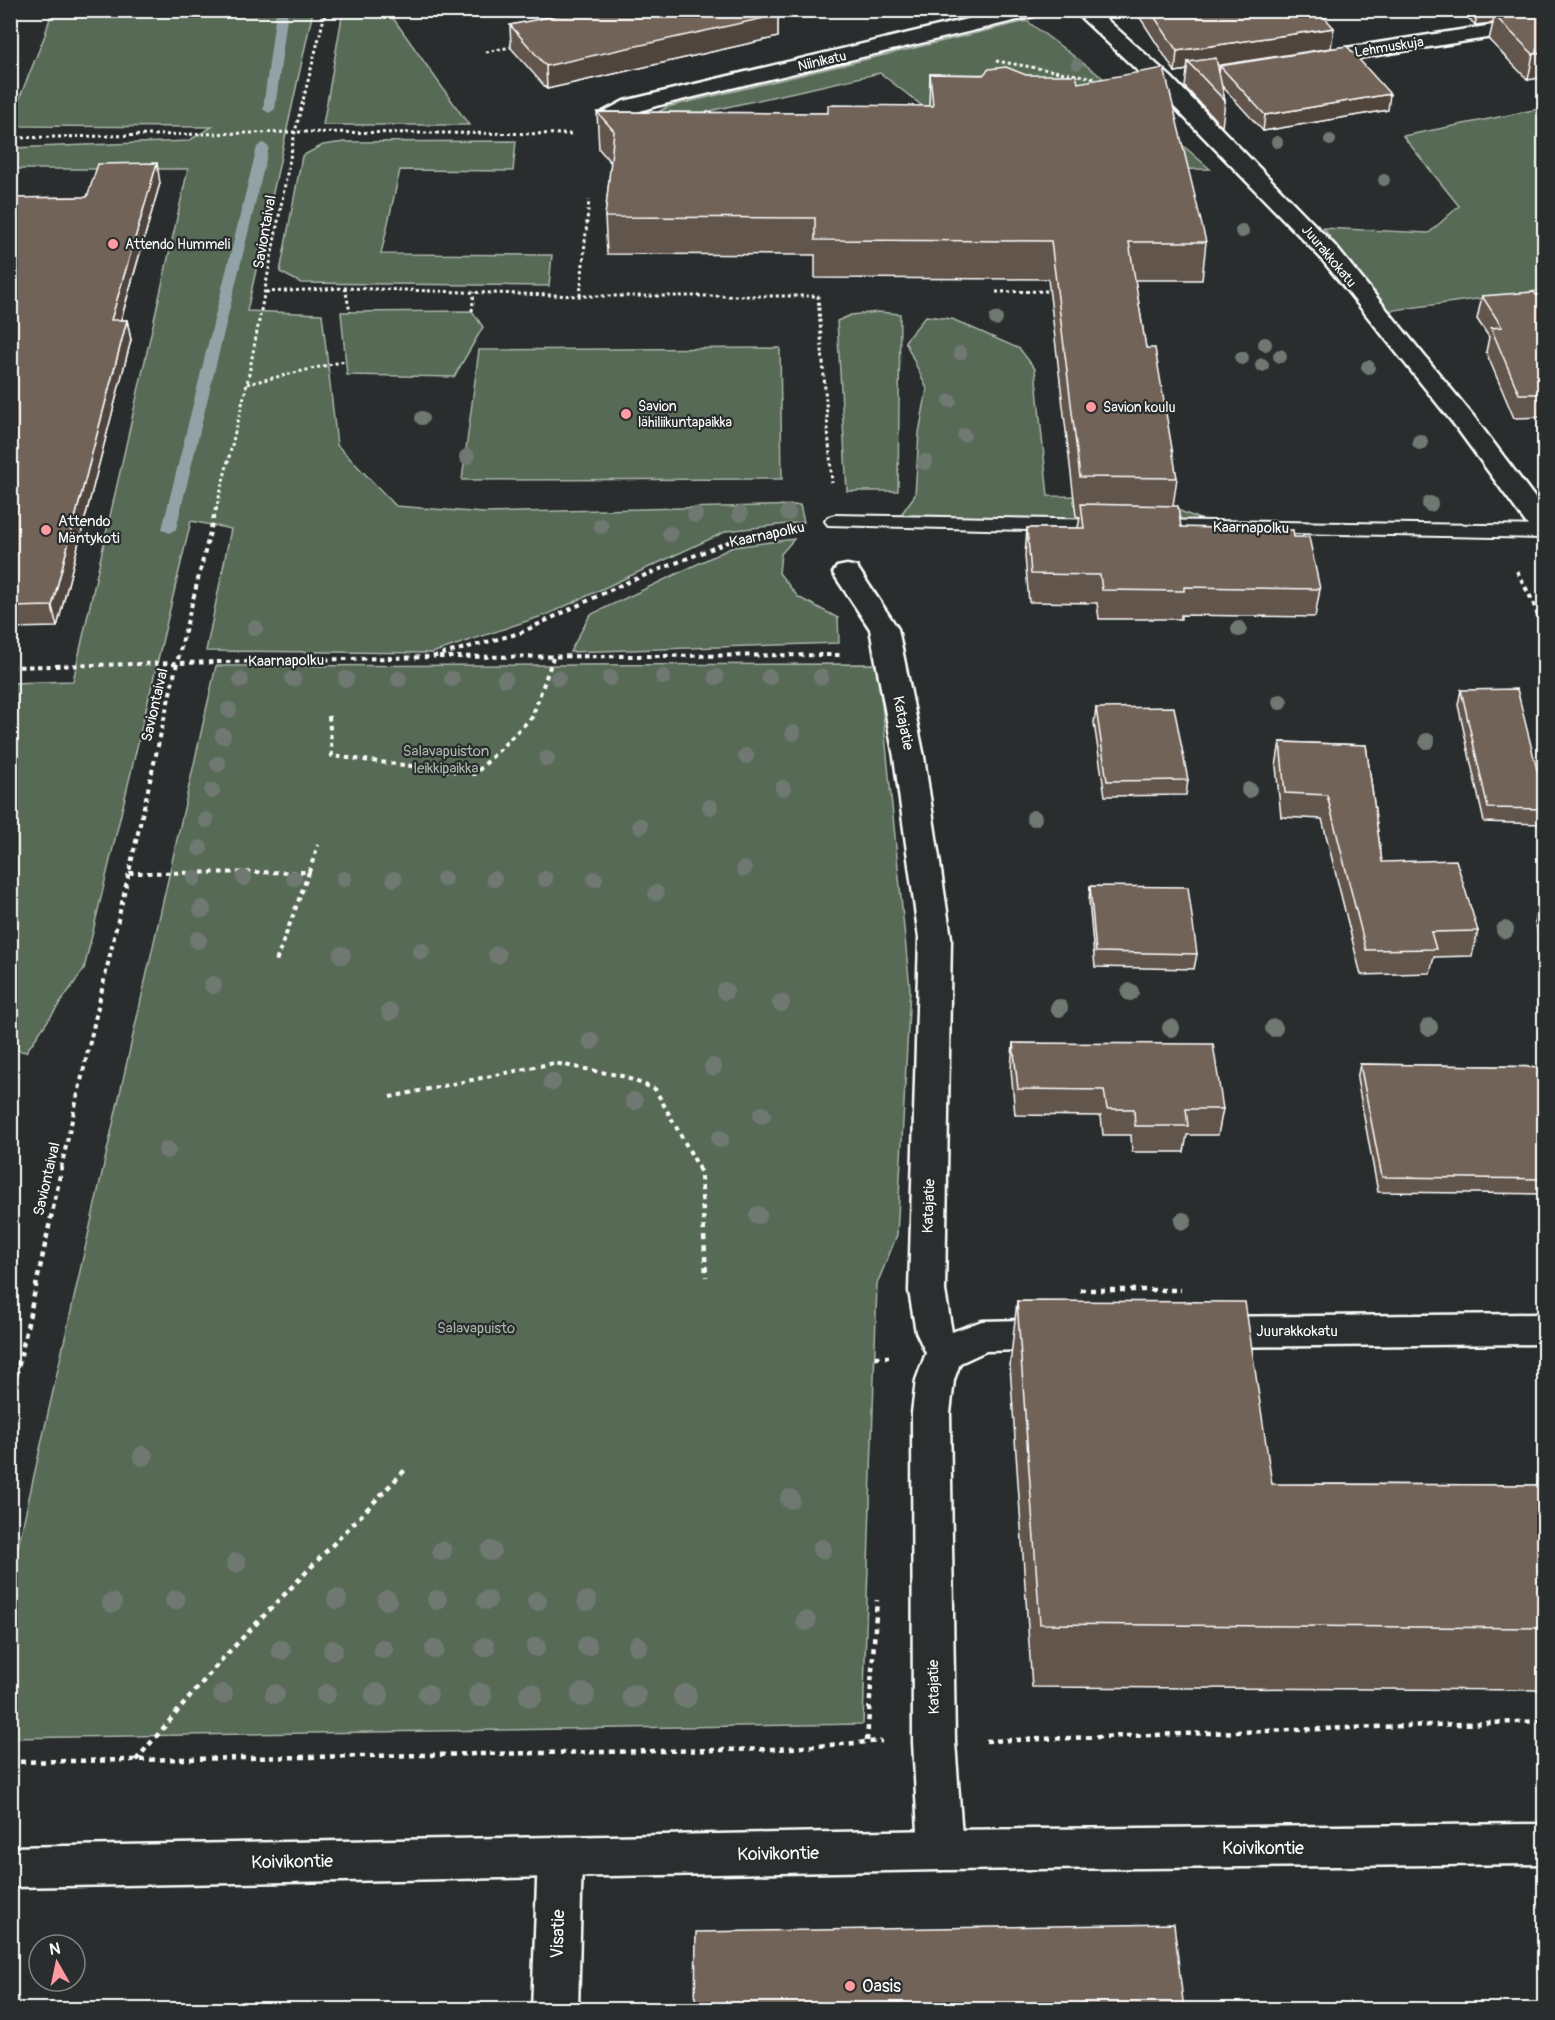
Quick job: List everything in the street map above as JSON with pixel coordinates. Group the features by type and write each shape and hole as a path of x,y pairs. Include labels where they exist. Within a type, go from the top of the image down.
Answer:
{"street":[{"name":"Niinikatu","path":"611,117 632,106 651,101 1034,10"},
{"name":"Juurakkokatu","path":"1083,10 1175,80 1328,252 1465,422 1545,530"},
{"name":"Lehmuskuja","path":"1292,62 1545,23"},
{"name":"Katajatie","path":"847,573 884,629 917,801 935,938 927,1291 934,1332 945,1353 935,1380 931,1413 934,1742 941,1850"},
{"name":"Juurakkokatu","path":"1171,1332 1545,1329"},
{"path":"945,1353 982,1336 1088,1334"},
{"name":"Koivikontie","path":"10,1867 941,1850 1381,1848 1545,1844"},
{"name":"Visatie","path":"555,2010 561,1857"}],"lane":[{"name":"Kaarnapolku","path":"835,521 1545,530"}],"path":[{"name":"Saviontaival","path":"10,1405 57,1187 177,663 247,384 295,132 326,10"},
{"path":"486,52 520,45"},
{"path":"10,138 295,132"},
{"path":"580,296 589,200"},
{"path":"266,292 345,288 580,296 818,296 835,521"},
{"path":"345,288 351,312"},
{"path":"996,291 1049,291"},
{"path":"472,311 474,292"},
{"path":"247,384 345,361"},
{"name":"Kaarnapolku","path":"10,667 432,657 520,633 623,584 731,541 835,521"},
{"path":"1495,530 1533,602 1545,633"},
{"path":"432,657 890,655"},
{"path":"329,716 332,756 475,774 532,717 553,658"},
{"path":"275,964 318,845"},
{"path":"129,873 309,872"},
{"path":"390,1097 554,1063 622,1076 655,1089 701,1172 706,1277"},
{"path":"875,1357 894,1357"},
{"path":"136,1760 224,1657 405,1470"},
{"path":"10,1762 777,1749 867,1741 934,1742 1545,1721"}],"green space":[{"path":"52,11 313,11 247,311 322,314 337,445 396,506 484,513 800,505 804,522 727,531 548,614 432,653 206,651 231,529 191,521 84,969 26,1052 10,1049 10,683 73,681 188,169 11,169 11,148 188,141 212,127 11,126 11,119 45,35"},
{"path":"343,11 388,11 469,125 323,125"},
{"path":"1027,21 1119,90 1210,169 1132,170 929,111 880,73 628,129 667,107"},
{"path":"1544,108 1544,290 1387,311 1323,228 1429,233 1459,206 1403,136"},
{"path":"516,141 513,171 400,170 381,254 552,255 549,286 301,283 280,272 302,156 323,145 344,142"},
{"path":"472,311 483,327 454,377 347,375 341,312"},
{"path":"878,312 900,314 898,491 847,491 837,321 851,315"},
{"path":"926,316 952,319 1020,349 1035,369 1048,496 1146,497 1202,520 897,520 915,495 919,433 927,389 905,341"},
{"name":"Savion lähiliikuntapaikka","path":"780,348 782,479 462,480 479,350"},
{"path":"794,539 781,554 779,573 798,597 838,618 839,643 570,652 590,615 733,547"},
{"name":"Salavapuisto","path":"878,664 910,989 897,1235 877,1284 863,1724 11,1738 11,1578 216,666"}],"building":[{"path":"559,10 773,10 778,15 546,66 510,25 563,14"},
{"path":"1150,10 1318,10 1334,28 1177,51"},
{"path":"1522,10 1545,10 1545,53 1533,54 1494,15"},
{"path":"1347,46 1390,94 1265,115 1220,66"},
{"path":"1216,58 1225,101 1188,62"},
{"path":"1006,67 1026,75 1076,75 1078,83 1164,68 1206,242 1129,242 1146,348 1155,348 1177,478 1080,477 1051,241 815,240 815,218 605,217 614,131 597,112 828,113 828,105 933,106 930,74 983,75 989,69"},
{"path":"157,163 111,320 127,320 52,606 10,607 10,198 87,197 98,164"},
{"path":"1534,292 1537,296 1545,295 1545,394 1519,394 1491,328 1502,327 1482,296"},
{"path":"1081,504 1178,506 1181,527 1293,530 1294,537 1309,537 1320,589 1184,587 1184,591 1102,590 1100,575 1031,574 1027,528 1084,528"},
{"path":"1517,689 1545,809 1488,808 1461,690"},
{"path":"1174,707 1188,780 1107,781 1096,708"},
{"path":"1280,742 1366,745 1382,862 1456,860 1478,931 1431,932 1436,949 1366,950 1327,795 1285,793"},
{"path":"1090,886 1188,887 1197,954 1096,952"},
{"path":"1539,907 1545,907 1545,927"},
{"path":"1013,1043 1213,1044 1223,1109 1186,1109 1188,1126 1135,1126 1134,1109 1107,1109 1104,1090 1018,1089"},
{"path":"1360,1064 1545,1067 1545,1179 1382,1177"},
{"path":"1017,1301 1245,1302 1272,1484 1545,1485 1545,1628 1040,1624"},
{"path":"1174,1924 1184,2010 695,2010 696,1932"}],"waterway":[{"path":"269,109 282,10"},
{"path":"169,529 263,147"}],"place":[{"name":"Attendo Hummeli","path":"113,244"},
{"name":"Savion koulu","path":"1091,407"},
{"name":"Savion lähiliikuntapaikka","path":"626,414"},
{"name":"Attendo Mäntykoti","path":"46,530"},
{"name":"Oasis","path":"850,1986"}],"park label":[{"name":"Salavapuiston leikkipaikka","path":"446,760"}]}
